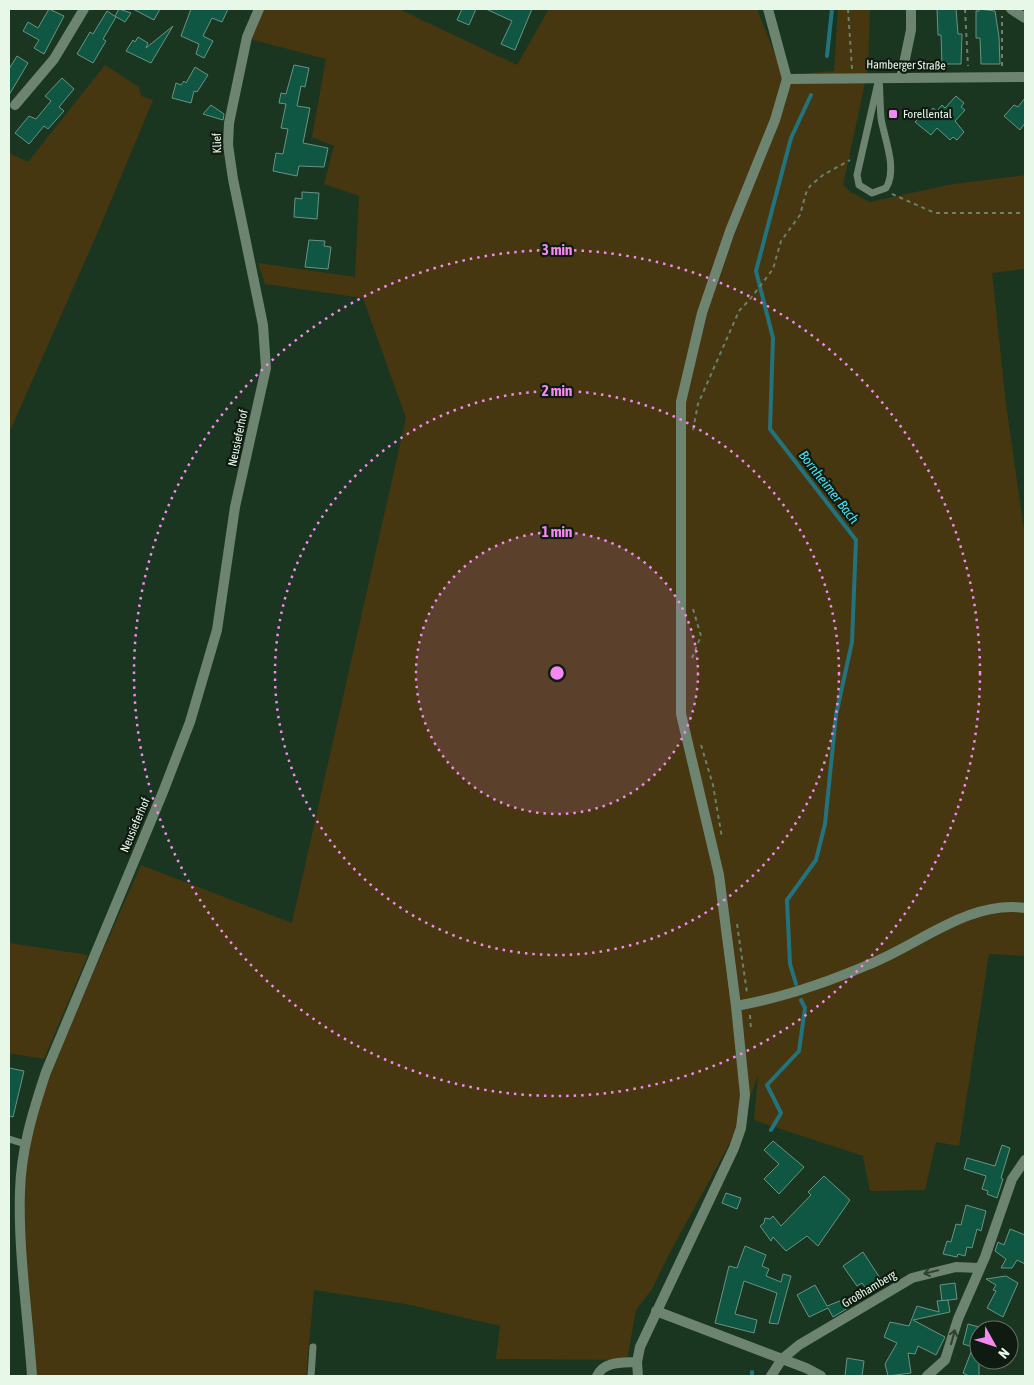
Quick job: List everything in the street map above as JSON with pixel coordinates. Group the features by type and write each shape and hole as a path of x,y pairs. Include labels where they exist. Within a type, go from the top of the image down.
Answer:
{"street":[{"path":"15,105 54,59 84,9"},
{"name":"Klief","path":"255,278 232,179 228,145 229,123 247,37 259,9"},
{"path":"638,1376 637,1362 640,1347 721,1178 741,1128 744,1095 736,1006 719,875 681,714 681,402 702,313 730,230 776,120 787,79 768,9"},
{"path":"901,78 911,30 911,9"},
{"path":"1012,9 1025,18"},
{"name":"Hamberger Straße","path":"787,79 852,76 879,78 1025,78"},
{"name":"Neusieferhof","path":"32,1376 20,1191 25,1144 33,1109 46,1072 163,792 190,722 209,662 224,596 235,507 266,368 263,325 255,278"},
{"path":"736,1006 821,983 872,964 962,918 991,908 1012,906 1025,908"},
{"path":"928,1376 945,1360 958,1319 1012,1179 1025,1160"},
{"name":"Großhamberg","path":"771,1376 782,1359 799,1345 912,1278 956,1267 979,1268"},
{"path":"656,1311 782,1359 820,1376"},
{"path":"597,1376 604,1367 613,1364 637,1362"}],"lane":[{"path":"879,78 881,118 890,166 888,185 883,190 872,193 859,186 857,175 879,78"},
{"path":"9,1138 25,1144"},
{"path":"311,1376 314,1347"}],"path":[{"path":"848,9 852,76"},
{"path":"965,9 967,63 970,78"},
{"path":"1002,9 1002,78"},
{"path":"692,435 702,396 739,311 773,269 781,241 800,215 810,186 823,176 860,155"},
{"path":"883,190 936,213 1025,213"},
{"path":"692,607 702,636 692,659"},
{"path":"699,739 713,785 722,838"},
{"path":"737,919 749,1004 751,1038"}],"shaded area":[{"path":"264,9 399,9 517,65 549,9 757,9 783,75 834,71 838,9 870,9 868,69 843,185 852,193 870,202 953,184 1025,175 1025,269 992,273 1006,404 1025,538 1025,956 989,954 959,1146 936,1142 925,1190 870,1191 863,1156 754,1120 758,1076 737,1130 652,1289 636,1310 627,1360 496,1359 500,1326 406,1304 314,1290 306,1376 33,1376 21,1224 28,1144 49,1072 141,865 292,923 406,418 363,298 265,284 258,263 355,277 359,196 324,184 334,146 312,137 326,59 250,39"},
{"path":"105,65 139,87 141,96 153,100 100,227 9,433 9,153 28,162"},
{"path":"9,943 88,955 44,1059 9,1053"}],"building":[{"path":"49,9 64,16 44,54 34,48 39,40 23,31 28,22 38,28"},
{"path":"119,9 131,13 125,22 115,16"},
{"path":"133,9 160,9 154,20"},
{"path":"191,9 228,9 222,22 212,18 203,36 213,41 204,58 196,54 199,44 181,36"},
{"path":"462,9 476,9 469,25 457,20"},
{"path":"486,9 532,9 515,50 501,44 512,21"},
{"path":"937,9 956,9 958,34 962,34 961,64 942,64 941,35 938,35"},
{"path":"979,9 995,11 999,37 1000,64 981,64 980,38 976,38 976,11 979,11"},
{"path":"107,11 116,17 103,39 106,41 93,63 77,54 90,32 93,34"},
{"path":"173,26 151,63 126,51 133,40 135,42 138,37 148,43 146,48"},
{"path":"17,56 28,63 9,95 9,69"},
{"path":"294,65 309,68 305,87 301,86 297,106 310,108 303,143 328,148 324,167 299,166 297,176 273,171 276,153 283,154 288,129 281,128 286,104 279,103 281,93 286,94"},
{"path":"195,67 208,75 197,92 194,91 191,103 172,98 176,83 181,85 184,81 186,83"},
{"path":"62,78 74,89 59,107 64,111 48,129 44,126 29,144 15,133 29,116 36,119 51,101 45,96"},
{"path":"956,96 964,103 961,107 965,110 955,121 964,132 957,140 953,137 950,140 937,128 931,135 915,122 925,111 929,114 933,108 937,111 942,105 945,108"},
{"path":"1025,98 1025,123 1020,130 1004,116 1014,105 1018,107"},
{"path":"211,105 224,114 223,120 203,114"},
{"path":"302,192 319,193 317,219 294,217 295,198 302,199"},
{"path":"309,240 325,241 324,246 331,247 328,269 305,267"},
{"path":"9,1068 24,1071 13,1117 9,1116"},
{"path":"773,1141 804,1167 779,1194 764,1179 779,1164 764,1150"},
{"path":"1002,1145 1010,1148 997,1198 987,1194 988,1191 982,1189 986,1176 964,1169 967,1158 995,1166"},
{"path":"824,1176 850,1200 818,1246 807,1236 786,1251 773,1237 771,1241 760,1226 764,1223 765,1218 770,1219 773,1216 781,1226 811,1195 808,1192"},
{"path":"726,1193 741,1198 737,1209 722,1203"},
{"path":"966,1205 986,1211 981,1231 977,1229 972,1248 967,1247 965,1256 958,1254 957,1257 943,1254 947,1241 951,1242 956,1224 961,1225"},
{"path":"1010,1229 1025,1235 1025,1264 1017,1260 1012,1268 1001,1268 1006,1259 995,1251 998,1242 1004,1245"},
{"path":"745,1246 766,1255 762,1266 769,1269 766,1276 781,1282 783,1274 791,1276 778,1324 769,1323 777,1293 744,1281 735,1314 757,1320 754,1333 715,1323 729,1266 737,1268"},
{"path":"863,1252 880,1278 867,1290 862,1283 857,1286 843,1266"},
{"path":"1006,1276 1018,1283 1003,1317 987,1308 996,1291 993,1290 996,1285 986,1279"},
{"path":"955,1283 957,1299 942,1301 940,1285"},
{"path":"815,1285 827,1306 850,1297 853,1305 833,1317 828,1308 809,1317 797,1295"},
{"path":"948,1300 950,1312 913,1320 945,1337 936,1355 918,1346 915,1354 908,1353 911,1373 888,1376 885,1364 897,1343 884,1337 890,1322 909,1326 917,1306 939,1312 937,1301"},
{"path":"968,1324 969,1324 969,1346 963,1344"},
{"path":"969,1357 969,1370 979,1370 979,1376 969,1376 963,1373"},
{"path":"847,1358 864,1361 862,1376 845,1376"}],"waterway":[{"path":"827,56 832,9"},
{"name":"Bornheimer Bach","path":"796,984 790,964 787,900 816,860 825,824 836,715 852,642 856,540 770,429 773,338 756,271 791,138 811,95"},
{"name":"Bornheimer Bach","path":"771,1130 781,1113 767,1085 799,1051 805,1008 801,1000"}],"place":[{"name":"Forellental","path":"893,114"}]}
